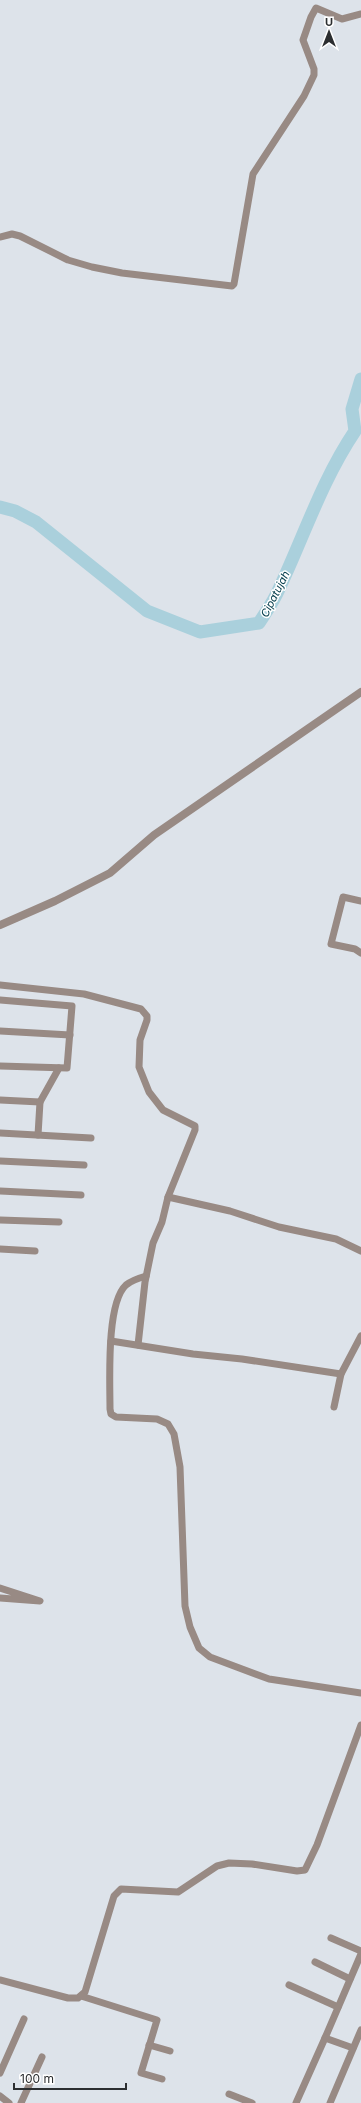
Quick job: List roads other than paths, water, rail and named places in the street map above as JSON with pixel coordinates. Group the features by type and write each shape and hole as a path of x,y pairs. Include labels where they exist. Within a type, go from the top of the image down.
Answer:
{"street":[{"path":"0,237 8,235 20,236 68,260 102,269 232,286 234,284 253,174 304,96 314,75 314,69 303,40 311,17 316,8 342,19 361,14"},
{"path":"0,925 55,901 110,873 154,835 361,692"},
{"path":"361,901 343,897 331,944 355,949 361,952"},
{"path":"0,985 84,994 137,1007 145,1013 147,1020 140,1040 139,1067 149,1092 162,1110 192,1124 195,1130 168,1197 162,1222 153,1243 146,1276 138,1345"},
{"path":"0,1000 72,1006 67,1068 0,1066"},
{"path":"0,1031 70,1035"},
{"path":"38,1135 40,1102 58,1068"},
{"path":"0,1100 40,1102"},
{"path":"0,1133 91,1138"},
{"path":"0,1161 84,1165"},
{"path":"0,1191 81,1195"},
{"path":"168,1197 230,1211 279,1227 336,1239 361,1250"},
{"path":"0,1220 59,1222"},
{"path":"0,1249 35,1251"},
{"path":"146,1276 132,1281 120,1293 114,1309 111,1341 111,1414 116,1417 157,1419 164,1421 174,1434 180,1467 185,1606 190,1627 199,1648 210,1657 269,1679 361,1693"},
{"path":"334,1407 341,1374 361,1336"},
{"path":"111,1341 341,1374"},
{"path":"0,1588 40,1601 0,1598"},
{"path":"80,1996 85,1992 114,1896 118,1890 124,1888 178,1892 218,1866 229,1864 252,1864 297,1871 305,1870 315,1852 361,1725"},
{"path":"296,2103 361,1953 331,1938"},
{"path":"315,1962 350,1979"},
{"path":"0,1980 68,1998 80,1996 157,2020 141,2073 162,2079"},
{"path":"289,1985 338,2007"},
{"path":"0,2074 24,2019"},
{"path":"330,2103 361,2030"},
{"path":"325,2038 353,2048"},
{"path":"149,2045 170,2051"},
{"path":"21,2103 42,2057"},
{"path":"229,2094 252,2103"},
{"path":"0,2096 9,2103"}],"waterway":[{"name":"Cipatujah","path":"0,507 15,511 36,522 147,611 200,632 259,623 277,593 323,489 343,450 355,431 352,409 361,379"}]}
